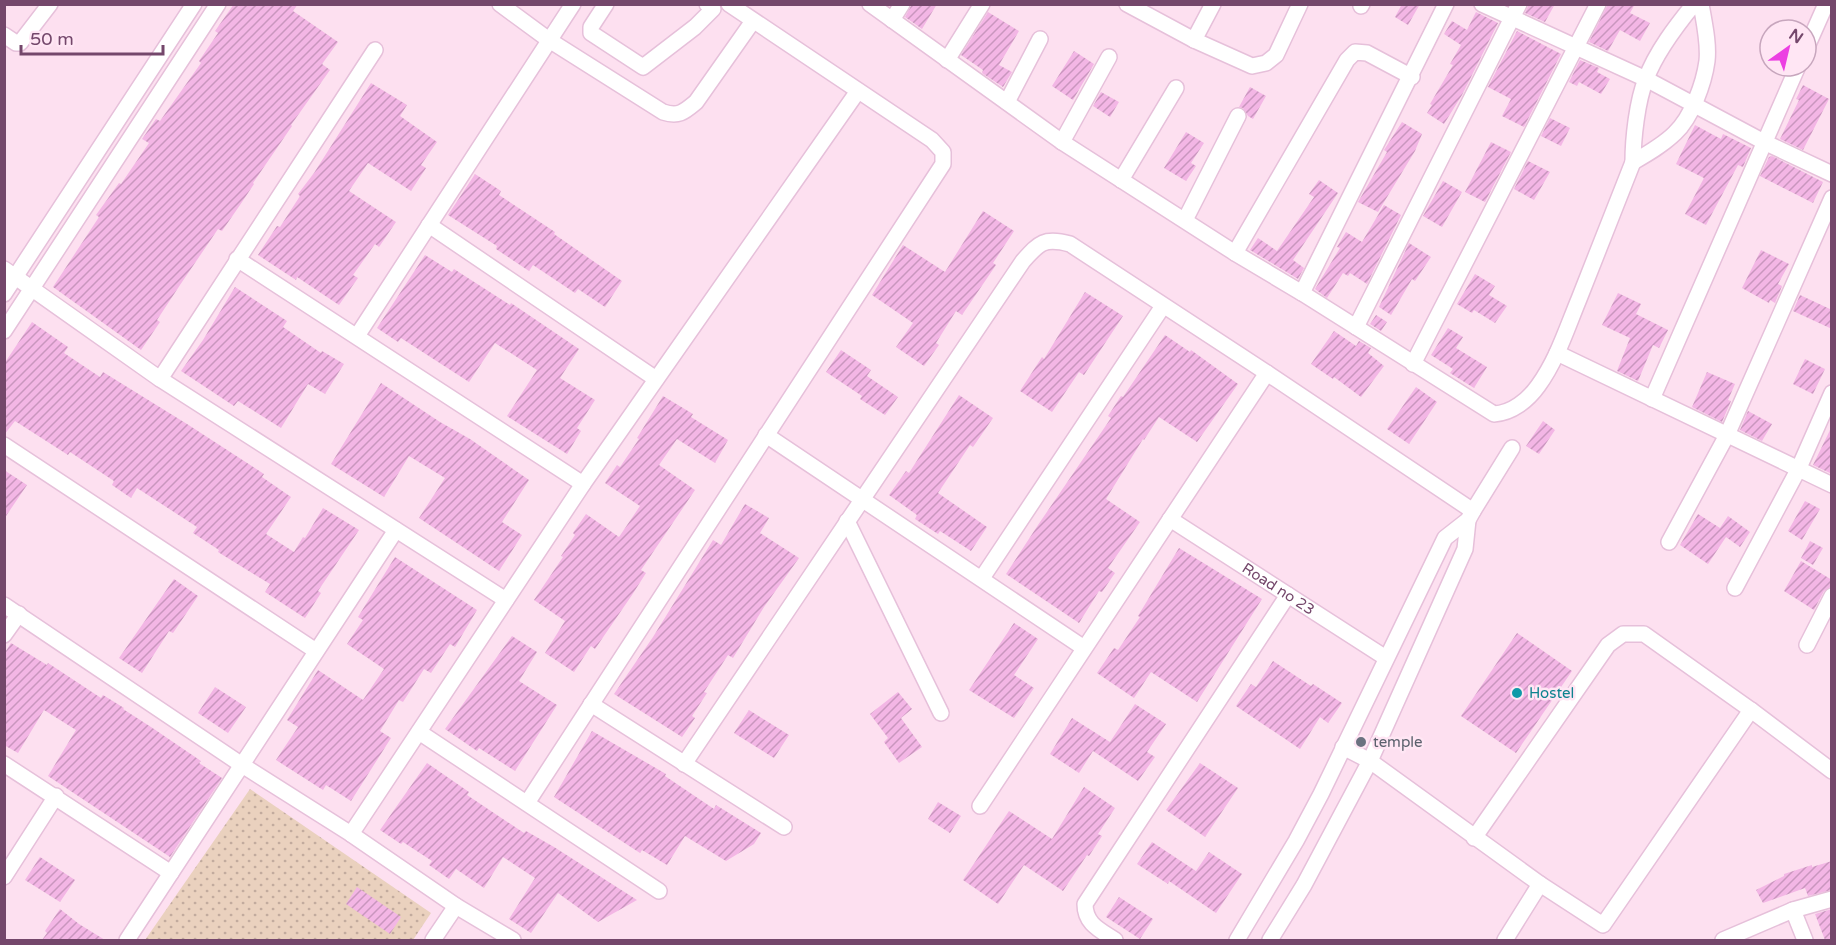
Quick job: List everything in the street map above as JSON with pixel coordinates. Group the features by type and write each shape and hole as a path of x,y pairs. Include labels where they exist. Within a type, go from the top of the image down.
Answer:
{"street":[{"path":"4,34 16,43 20,43 50,4"},
{"path":"4,294 10,273 194,4"},
{"path":"4,331 218,4"},
{"path":"500,4 549,40 663,112 673,115 685,111 696,102 753,21"},
{"path":"357,336 573,4"},
{"path":"606,4 591,27 591,33 643,67 695,27 713,9 707,4"},
{"path":"526,803 942,164 943,152 932,140 729,4"},
{"path":"870,4 1062,142 1234,253 1494,414 1503,414 1538,387 1557,353 1633,162 1633,138 1646,79 1668,38 1694,4"},
{"path":"892,20 902,4"},
{"path":"947,60 982,4"},
{"path":"1127,4 1194,40 1251,66 1266,63 1276,55 1300,4"},
{"path":"1194,40 1213,4"},
{"path":"1302,293 1412,77 1446,4"},
{"path":"1482,4 1516,11 1577,49 1646,79 1693,106 1832,174"},
{"path":"1413,364 1577,49 1598,4"},
{"path":"1633,162 1648,154 1677,132 1701,88 1707,59 1701,4"},
{"path":"1818,22 1826,4"},
{"path":"1356,327 1516,11"},
{"path":"1007,102 1040,39"},
{"path":"159,379 375,50"},
{"path":"1234,253 1347,60 1355,52 1367,53 1412,77"},
{"path":"1062,142 1109,57"},
{"path":"1652,399 1793,78"},
{"path":"1121,180 1176,88"},
{"path":"351,834 583,484 858,91"},
{"path":"1185,220 1238,117"},
{"path":"1669,542 1727,435 1832,198"},
{"path":"429,225 656,379"},
{"path":"684,764 1023,261 1039,244 1054,240 1070,244 1267,373 1471,515"},
{"path":"237,259 583,484"},
{"path":"10,273 159,379 506,600"},
{"path":"982,578 1163,306"},
{"path":"1557,353 1832,485"},
{"path":"980,806 1267,373"},
{"path":"1735,588 1798,470 1832,393"},
{"path":"766,435 1084,648"},
{"path":"4,445 316,651"},
{"path":"1237,940 1296,841 1445,538 1471,515 1512,448"},
{"path":"1270,940 1304,885 1370,761 1465,549 1471,515"},
{"name":"Road no 23","path":"1170,519 1386,658"},
{"path":"847,521 941,713"},
{"path":"127,940 396,530"},
{"path":"1115,940 1088,920 1085,914 1085,904 1288,595"},
{"path":"1808,645 1832,596"},
{"path":"4,605 456,906 513,940"},
{"path":"4,635 19,614"},
{"path":"1474,838 1608,645 1623,634 1644,634 1832,771"},
{"path":"591,704 784,827"},
{"path":"1343,747 1370,761 1474,838 1603,925 1751,710"},
{"path":"419,732 659,891"},
{"path":"4,764 171,873"},
{"path":"4,877 56,796"},
{"path":"1505,940 1540,884"},
{"path":"1723,940 1793,910 1832,898"},
{"path":"433,940 456,906"},
{"path":"1793,910 1805,940"}],"shaded area":[{"path":"250,789 431,913 413,940 145,940"}],"building":[{"path":"234,4 298,4 293,11 338,42 322,64 330,70 222,231 218,229 180,285 157,320 160,322 141,350 53,287 99,217 96,215 149,143 142,139 156,119 160,121 201,63 199,61 218,33 215,31"},
{"path":"912,4 937,4 922,29 905,17"},
{"path":"1402,4 1420,4 1408,25 1395,17"},
{"path":"1529,4 1555,4 1545,22 1525,13"},
{"path":"1608,4 1635,4 1630,13 1650,23 1640,41 1620,30 1608,51 1589,42"},
{"path":"988,12 1019,31 999,65 1012,72 1003,87 961,55"},
{"path":"1476,12 1498,23 1462,95 1444,124 1427,113 1461,45 1444,34 1452,21 1467,30"},
{"path":"1517,31 1561,54 1524,127 1502,116 1511,99 1488,87"},
{"path":"1074,51 1094,64 1073,100 1052,86"},
{"path":"1580,60 1599,68 1597,72 1610,79 1601,94 1579,82 1577,86 1569,82"},
{"path":"371,83 407,105 400,116 437,142 421,165 426,168 411,191 368,163 349,191 396,222 379,247 375,244 353,275 358,278 339,305 258,255 277,226 280,227 300,196 298,194 314,173"},
{"path":"1803,85 1829,99 1803,150 1780,139 1799,100 1796,99"},
{"path":"1250,87 1266,96 1253,119 1243,108 1239,107"},
{"path":"1101,92 1119,102 1110,117 1093,106"},
{"path":"1550,118 1570,128 1561,146 1541,136"},
{"path":"1402,122 1422,134 1415,151 1378,212 1358,202 1387,152 1384,150"},
{"path":"1695,125 1721,139 1723,134 1751,148 1743,167 1738,165 1706,225 1685,214 1704,178 1676,164"},
{"path":"1186,132 1204,143 1191,163 1196,166 1186,181 1164,168"},
{"path":"1491,142 1511,152 1485,202 1465,192"},
{"path":"1772,156 1823,182 1813,203 1760,176 1769,157"},
{"path":"1528,161 1550,172 1534,200 1514,189"},
{"path":"475,174 501,191 499,195 622,281 605,307 578,289 575,293 533,265 529,271 496,249 497,246 448,215"},
{"path":"1319,180 1338,193 1293,260 1304,268 1298,279 1250,250 1258,238 1277,251 1314,197 1309,194"},
{"path":"1443,181 1462,192 1442,227 1423,216"},
{"path":"1384,205 1401,215 1367,284 1350,273 1348,276 1343,273 1327,298 1315,289 1340,248 1337,247 1346,232 1362,242"},
{"path":"983,211 1014,231 993,263 996,265 962,315 956,311 936,343 939,345 924,366 896,347 913,323 872,295 903,245 945,272"},
{"path":"1409,243 1431,257 1415,281 1412,279 1391,315 1379,307"},
{"path":"1761,250 1789,264 1778,284 1782,286 1775,303 1770,300 1769,303 1742,288"},
{"path":"425,255 452,272 454,269 510,305 511,303 579,349 560,378 595,400 577,428 581,431 567,454 507,416 537,370 495,343 469,382 401,338 398,342 377,328"},
{"path":"1475,274 1495,286 1489,295 1507,306 1495,323 1474,310 1472,313 1457,304"},
{"path":"235,287 287,321 283,327 321,353 322,351 344,364 325,394 308,384 281,428 238,401 234,406 181,371"},
{"path":"1085,292 1123,316 1084,375 1079,372 1052,412 1020,391 1042,357 1044,359"},
{"path":"1618,293 1641,304 1636,314 1668,330 1659,348 1653,345 1638,381 1617,371 1630,338 1602,325"},
{"path":"1800,295 1832,310 1832,329 1793,311"},
{"path":"1376,315 1387,322 1381,331 1370,324"},
{"path":"32,322 68,347 64,353 100,377 103,372 187,424 264,474 262,477 291,497 266,534 294,552 323,508 359,530 318,591 321,593 305,618 265,592 270,584 218,552 219,550 193,533 197,527 137,488 131,498 112,485 114,481 70,452 68,455 15,421 4,435 4,364"},
{"path":"1448,328 1463,337 1456,348 1487,367 1474,388 1450,373 1453,369 1431,355"},
{"path":"1334,331 1356,346 1359,341 1371,348 1368,353 1384,366 1361,397 1334,377 1333,379 1311,364"},
{"path":"1165,335 1190,352 1191,350 1238,384 1197,442 1159,417 1143,439 1106,499 1140,522 1108,568 1115,573 1102,592 1099,591 1079,623 1006,574 1111,418 1108,416 1121,396 1123,397"},
{"path":"841,350 871,370 867,376 898,397 885,415 860,399 862,396 826,372"},
{"path":"1805,359 1825,369 1813,394 1793,384"},
{"path":"1707,372 1735,384 1722,422 1692,407"},
{"path":"381,383 470,439 529,480 502,522 522,535 499,571 419,518 445,478 409,456 384,497 331,464"},
{"path":"1416,387 1437,402 1409,444 1387,429"},
{"path":"959,395 993,418 973,447 970,445 938,493 987,527 971,551 940,531 938,534 915,519 917,515 889,495 906,471 909,473"},
{"path":"663,396 693,414 691,417 728,440 715,463 677,439 659,465 695,490 641,570 646,573 632,595 595,649 591,646 574,672 545,653 565,621 534,600 563,557 561,556 575,535 573,533 586,514 619,537 640,506 605,483 617,465 620,467 639,439 637,438"},
{"path":"1748,411 1772,424 1762,441 1740,430"},
{"path":"1543,421 1555,430 1539,454 1526,446"},
{"path":"1832,426 1832,474 1813,465"},
{"path":"4,470 27,485 4,519"},
{"path":"1805,501 1820,509 1802,540 1788,531"},
{"path":"745,504 769,518 760,533 799,558 764,607 733,658 728,655 704,692 707,693 692,716 695,718 682,737 614,694 653,637 713,540 721,545"},
{"path":"1698,514 1720,528 1728,516 1750,532 1740,547 1726,537 1708,564 1680,545"},
{"path":"1810,541 1823,548 1813,565 1801,558"},
{"path":"1179,548 1262,599 1197,702 1151,672 1134,698 1097,673 1114,648 1118,650 1140,617 1138,616"},
{"path":"395,557 477,610 455,647 450,644 431,673 424,669 403,702 399,700 380,731 391,738 351,801 326,785 323,790 276,760 298,727 287,720 318,670 363,700 384,669 347,644 363,620 358,617"},
{"path":"1801,561 1832,580 1832,586 1824,591 1814,610 1784,591"},
{"path":"174,579 198,596 173,633 169,631 142,673 119,658"},
{"path":"1014,623 1038,639 1014,675 1034,688 1014,718 969,690"},
{"name":"Hostel","path":"1517,633 1572,671 1516,753 1461,716"},
{"path":"512,636 537,652 519,681 557,705 515,771 479,748 477,751 445,729"},
{"path":"11,643 47,665 48,663 101,698 103,695 124,708 222,778 170,857 48,776 76,730 44,710 18,753 4,745 4,654"},
{"path":"1273,661 1342,703 1328,723 1320,717 1300,749 1236,706 1251,684 1256,687"},
{"path":"215,687 246,707 228,733 198,713"},
{"path":"898,692 912,709 901,718 922,747 899,763 884,742 888,738 870,714"},
{"path":"1135,704 1166,724 1147,752 1155,757 1138,781 1093,751 1079,773 1050,754 1072,718 1110,742"},
{"path":"749,710 789,735 774,758 734,733"},
{"path":"592,731 666,774 665,776 714,809 716,805 761,833 754,844 726,861 685,836 667,865 642,850 640,853 554,797"},
{"path":"427,763 469,792 467,795 524,833 526,831 554,847 637,900 598,922 558,893 531,933 509,919 535,878 503,857 484,888 456,869 449,879 429,865 432,861 380,830"},
{"path":"1200,763 1238,788 1205,837 1166,810"},
{"path":"1084,787 1115,808 1098,834 1102,836 1063,891 1024,865 998,904 963,880 1009,811 1052,839"},
{"path":"938,802 961,816 950,833 928,819"},
{"path":"1152,842 1196,871 1209,852 1242,874 1216,913 1169,881 1168,884 1137,864"},
{"path":"40,857 75,880 60,902 25,880"},
{"path":"1832,861 1832,890 1808,896 1805,888 1763,903 1756,890 1784,874"},
{"path":"357,887 401,917 390,934 346,904"},
{"path":"1119,897 1153,919 1140,939 1106,917"},
{"path":"60,909 105,940 42,940 47,933 45,931"},
{"path":"1832,909 1832,940 1825,940 1815,914"}],"place":[{"name":"Hostel","path":"1517,693"},
{"name":"temple","path":"1361,742"}]}
